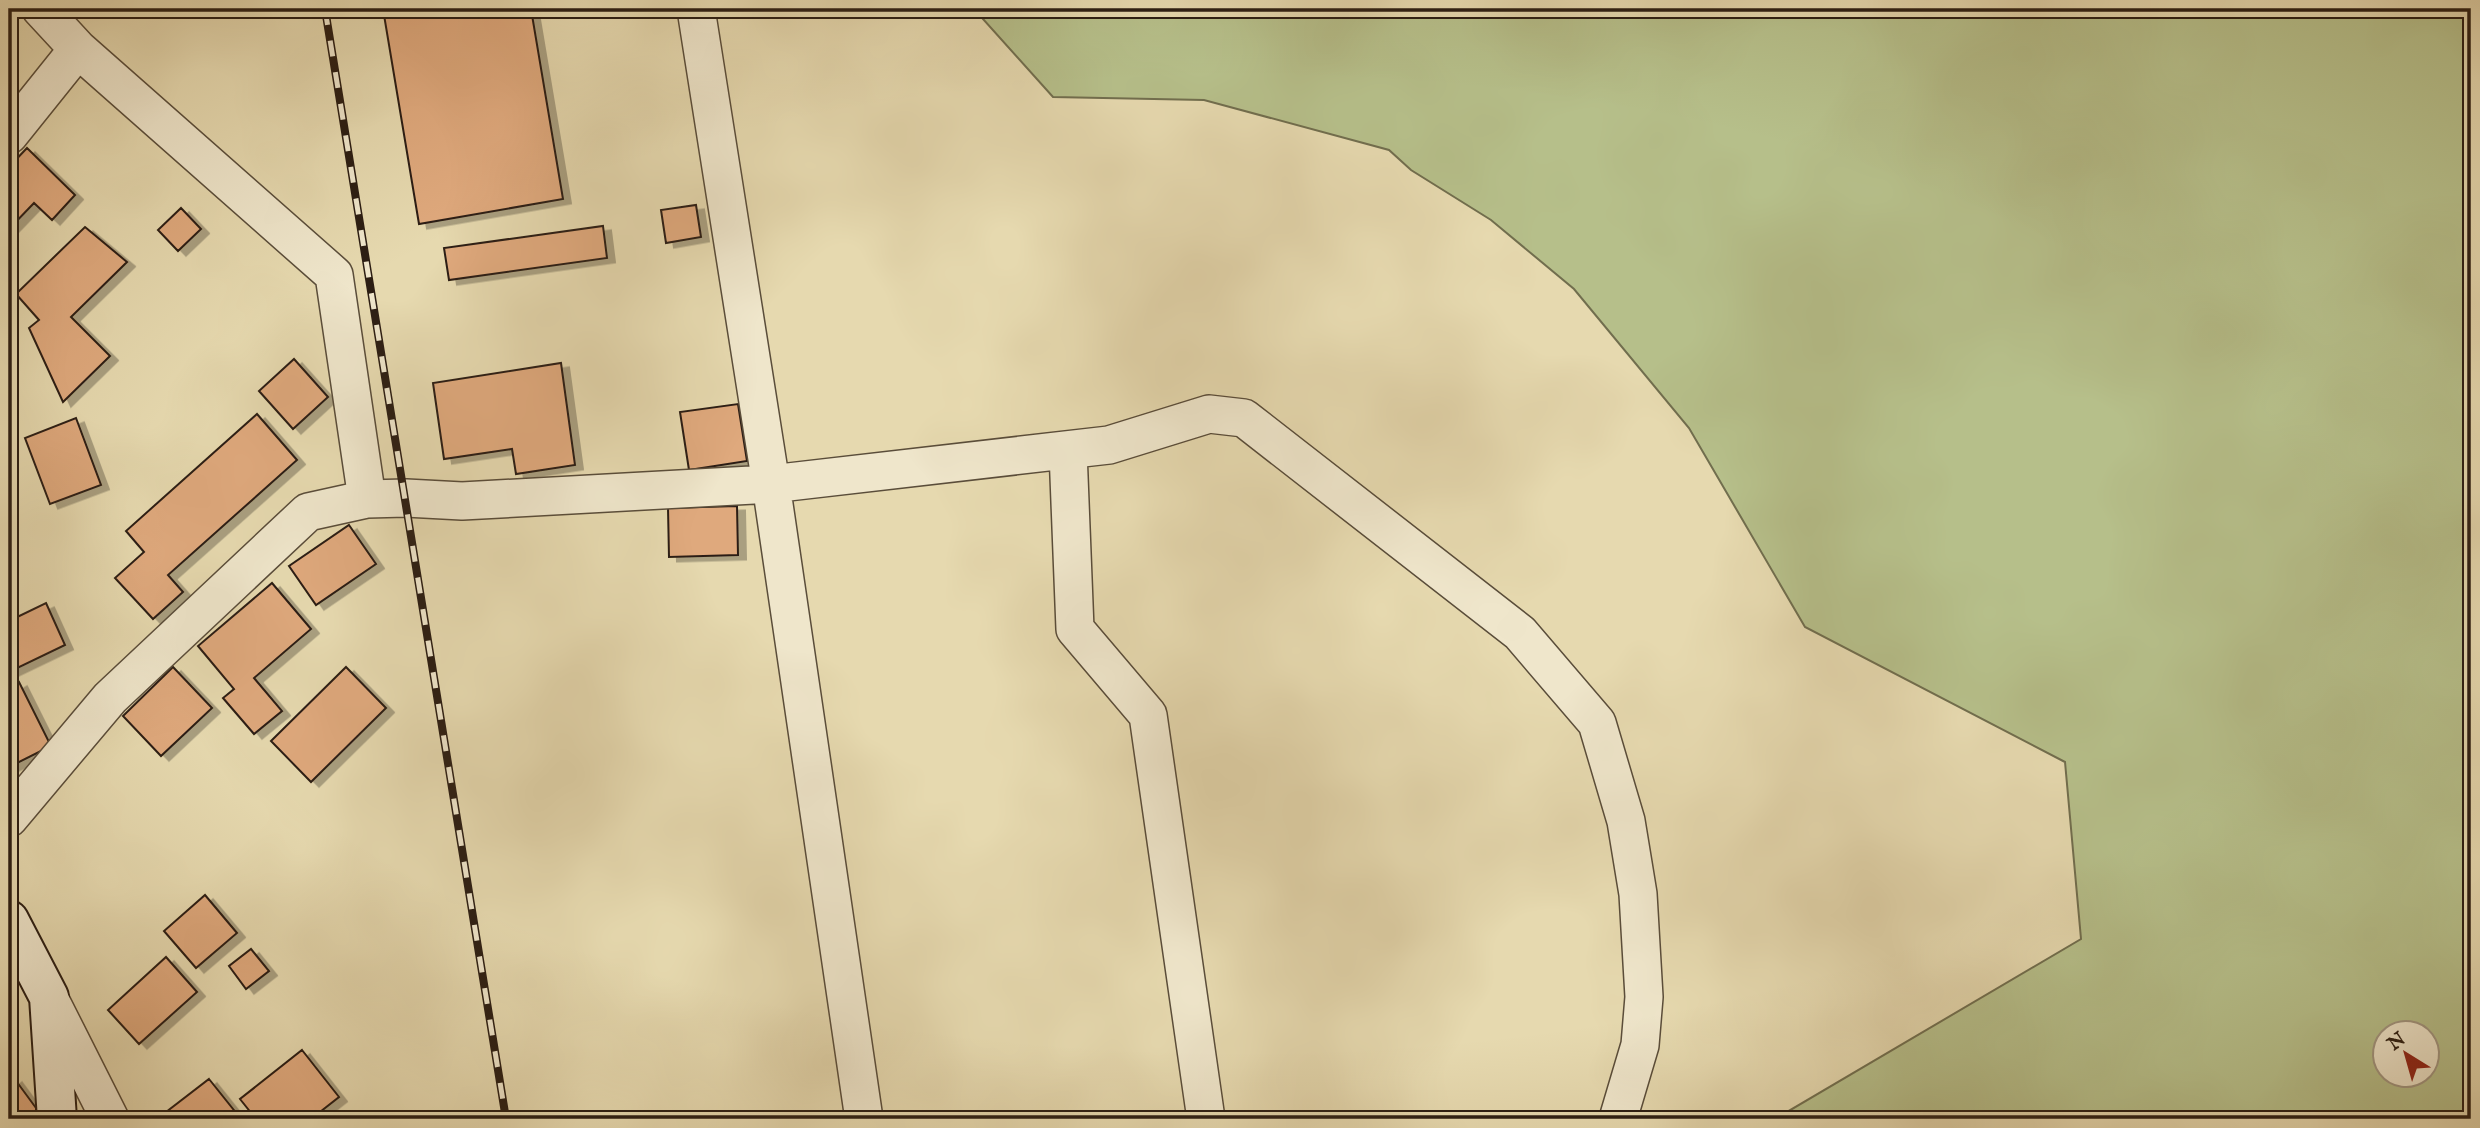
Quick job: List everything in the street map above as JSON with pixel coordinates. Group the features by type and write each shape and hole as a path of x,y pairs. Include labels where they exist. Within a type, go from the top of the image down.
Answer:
{"main road":[{"path":"9,920 49,997 57,1119"}],"street":[{"path":"41,9 78,49 334,275 368,499"},
{"path":"696,9 771,484 864,1119"},
{"path":"9,135 78,49"},
{"path":"9,818 110,698 308,512 368,499 462,501 771,484 1068,452 1109,445 1209,414 1244,418 1520,633 1597,723 1626,821 1638,894 1644,997 1640,1045 1618,1119"},
{"path":"1068,452 1075,629 1148,715 1206,1119"},
{"path":"49,997 110,1119"}],"green space":[{"path":"974,9 2471,9 2471,1119 1775,1119 2081,939 2065,762 1805,627 1689,428 1574,289 1491,220 1411,170 1389,150 1204,100 1053,97"}],"building":[{"path":"383,9 531,9 563,199 419,224"},
{"path":"27,148 75,195 52,220 34,203 9,229 9,167"},
{"path":"696,205 701,237 666,243 661,210"},
{"path":"181,208 201,229 178,251 158,230"},
{"path":"603,226 607,258 449,280 444,248"},
{"path":"85,227 127,262 71,317 110,356 63,402 29,328 39,320 16,294"},
{"path":"294,359 328,397 293,429 259,391"},
{"path":"561,363 575,465 516,474 512,449 444,459 433,383"},
{"path":"738,404 747,461 689,470 680,412"},
{"path":"257,414 297,460 168,575 183,592 153,619 115,578 144,552 126,531"},
{"path":"76,418 101,485 50,504 25,438"},
{"path":"737,506 738,555 669,557 668,508"},
{"path":"349,525 376,564 316,605 289,566"},
{"path":"272,583 311,629 254,678 282,711 254,734 223,698 234,689 198,646"},
{"path":"46,603 65,645 9,672 9,621"},
{"path":"173,667 212,708 161,756 123,716"},
{"path":"346,667 386,708 311,782 271,741"},
{"path":"19,682 51,746 11,766 9,688"},
{"path":"205,895 237,933 196,968 164,931"},
{"path":"251,949 269,971 246,989 229,966"},
{"path":"166,957 197,992 139,1044 108,1010"},
{"path":"302,1050 339,1097 311,1119 256,1119 240,1099"},
{"path":"14,1078 36,1108 36,1119 9,1119 9,1082"},
{"path":"209,1079 241,1119 157,1119"}],"railway":[{"path":"325,9 506,1119"}]}
